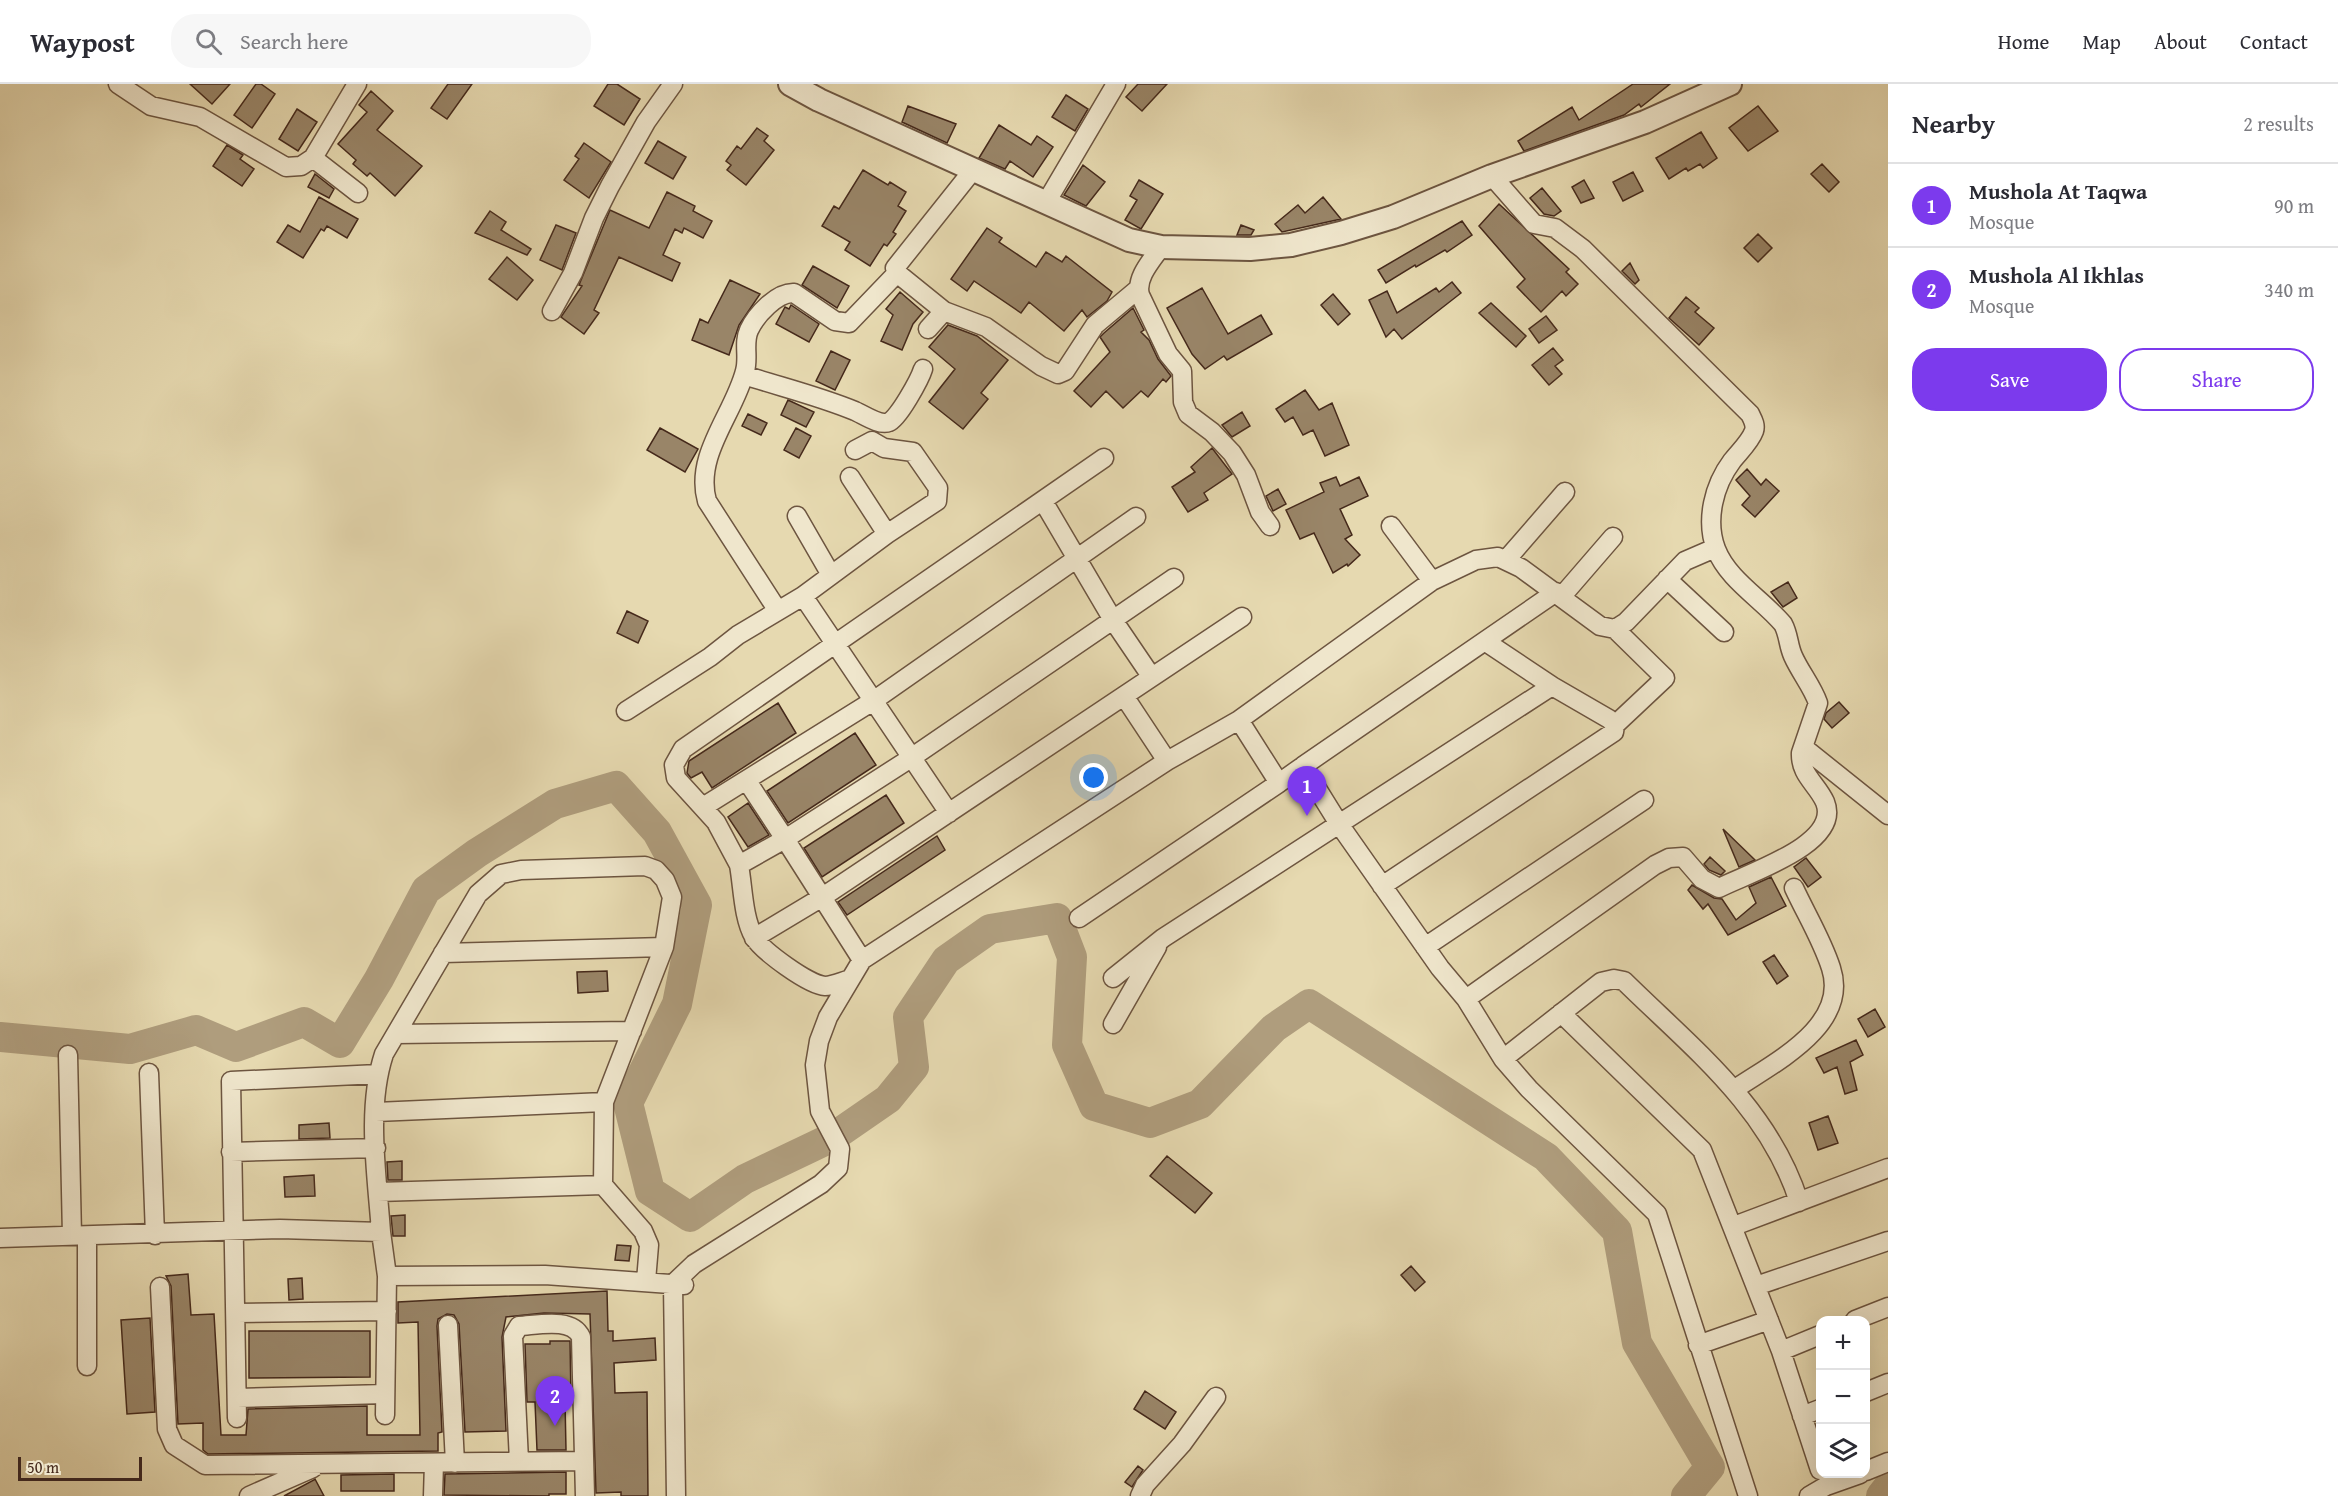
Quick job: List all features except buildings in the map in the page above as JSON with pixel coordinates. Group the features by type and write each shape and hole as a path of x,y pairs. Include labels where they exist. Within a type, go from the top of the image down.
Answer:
{"street":[{"path":"118,84 151,106 200,117 286,167 302,166 313,158 357,84"},
{"path":"552,311 583,251 594,218 610,186 646,122 673,84"},
{"path":"790,84 1129,240 1161,247 1229,249 1291,245 1393,217 1492,176 1645,122 1730,84"},
{"path":"1047,201 1116,84"},
{"path":"313,158 358,193"},
{"path":"778,611 707,501 702,485 705,464 744,375 746,340 750,328 761,313 779,297 794,293 835,321 844,324 860,314 897,273 897,262 973,170"},
{"path":"1466,999 1655,865 1669,858 1683,857 1702,879 1719,888 1806,846 1827,823 1828,812 1824,799 1804,771 1801,762 1803,747 1817,708 1815,693 1793,656 1789,634 1783,624 1730,572 1715,548 1711,510 1727,468 1754,431 1755,422 1750,414 1584,249 1555,228 1534,224 1492,176"},
{"path":"897,273 944,310 986,327 1041,366 1058,374 1065,370 1095,325 1138,289 1142,277 1161,247"},
{"path":"1138,289 1168,354 1182,371 1184,408 1232,453 1246,476 1260,512 1270,526"},
{"path":"928,329 944,310"},
{"path":"744,375 849,409 881,423 889,423 897,417 906,399 915,390 923,369"},
{"path":"626,711 710,657 738,634 803,596 887,534 937,501 938,488 913,452 884,448 872,441 855,450"},
{"path":"848,980 827,986 816,984 766,950 754,938 739,865 716,822 676,778 674,765 683,749 1104,458"},
{"path":"850,477 887,534"},
{"path":"1506,560 1565,492"},
{"path":"1043,501 1075,558 1150,676"},
{"path":"797,516 831,575"},
{"path":"703,807 873,701 1136,517"},
{"path":"1391,526 1432,581"},
{"path":"1079,918 1559,594 1613,537"},
{"path":"1615,629 1626,622 1685,561 1715,548"},
{"path":"387,1276 545,1275 680,1281 831,1177 838,1168 840,1149 820,1111 815,1065 819,1041 828,1017 862,960 1167,761 1239,720 1432,581 1476,560 1498,557 1506,560 1559,594 1600,626 1615,629 1665,678 1616,725 1609,738 1382,886"},
{"path":"739,865 911,758 1174,578"},
{"path":"1667,579 1724,632"},
{"path":"803,596 949,813"},
{"path":"754,938 824,896 1124,696 1150,676 1242,617"},
{"path":"1486,642 1616,725"},
{"path":"1113,978 1162,938 1552,686"},
{"path":"1124,696 1167,761"},
{"path":"1239,720 1279,783"},
{"path":"1803,747 1888,815"},
{"path":"1303,766 1339,824 1382,886 1466,999 1503,1059 1529,1089 1657,1214 1748,1496"},
{"path":"747,781 824,896 862,960"},
{"path":"1425,946 1644,800"},
{"path":"385,1415 387,1276 381,1232 376,1148 378,1074 384,1054 478,894 501,874 521,870 645,866 656,870 665,880 672,897 663,947 604,1102 603,1185 643,1232 649,1245 646,1281"},
{"path":"1735,1089 1812,1036 1825,1016 1832,997 1832,969 1794,888"},
{"path":"1113,1024 1162,938"},
{"path":"443,953 663,947"},
{"path":"1503,1059 1601,982 1614,979 1624,981 1735,1089 1770,1136 1799,1202"},
{"path":"1561,1013 1702,1150 1734,1226 1781,1351 1816,1457"},
{"path":"396,1034 632,1031"},
{"path":"69,1055 87,1366"},
{"path":"149,1073 154,1235"},
{"path":"237,1418 237,1313 232,1231 231,1082 378,1074"},
{"path":"376,1112 604,1102"},
{"path":"231,1152 376,1148"},
{"path":"1734,1226 1888,1168"},
{"path":"378,1192 603,1185"},
{"path":"0,1238 232,1231 381,1232"},
{"path":"1756,1286 1888,1241"},
{"path":"676,1496 680,1281"},
{"path":"680,1281 687,1496"},
{"path":"160,1287 167,1429 174,1445 205,1465 584,1461"},
{"path":"1865,1316 1888,1307"},
{"path":"237,1313 387,1311"},
{"path":"1698,1345 1768,1320"},
{"path":"448,1324 455,1463"},
{"path":"519,1461 513,1336 515,1330 519,1326 570,1325 578,1329 581,1337 585,1496"},
{"path":"1781,1351 1816,1337"},
{"path":"1870,1390 1888,1383"},
{"path":"237,1398 385,1394"},
{"path":"1140,1496 1145,1485 1182,1444 1216,1397"},
{"path":"1802,1416 1816,1411"},
{"path":"1870,1470 1888,1462"},
{"path":"433,1496 434,1463"},
{"path":"249,1496 321,1464"},
{"path":"1809,1496 1822,1478"}],"waterway":[{"path":"0,1037 130,1049 196,1030 236,1047 304,1022 340,1043 379,979 426,890 477,853 555,804 616,786 657,832 697,905 677,1004 628,1103 650,1191 690,1217 745,1179 833,1137 888,1099 914,1067 908,1017 946,960 990,929 1057,918 1072,957 1067,1045 1094,1106 1150,1123 1200,1104 1274,1028 1309,1004 1546,1157 1617,1231 1637,1343 1710,1467 1686,1496"},
{"path":"1881,1496 1888,1487"}],"place":[{"name":"Mushola At Taqwa","path":"1307,816"},
{"name":"Mushola Al Ikhlas","path":"555,1426"}]}
